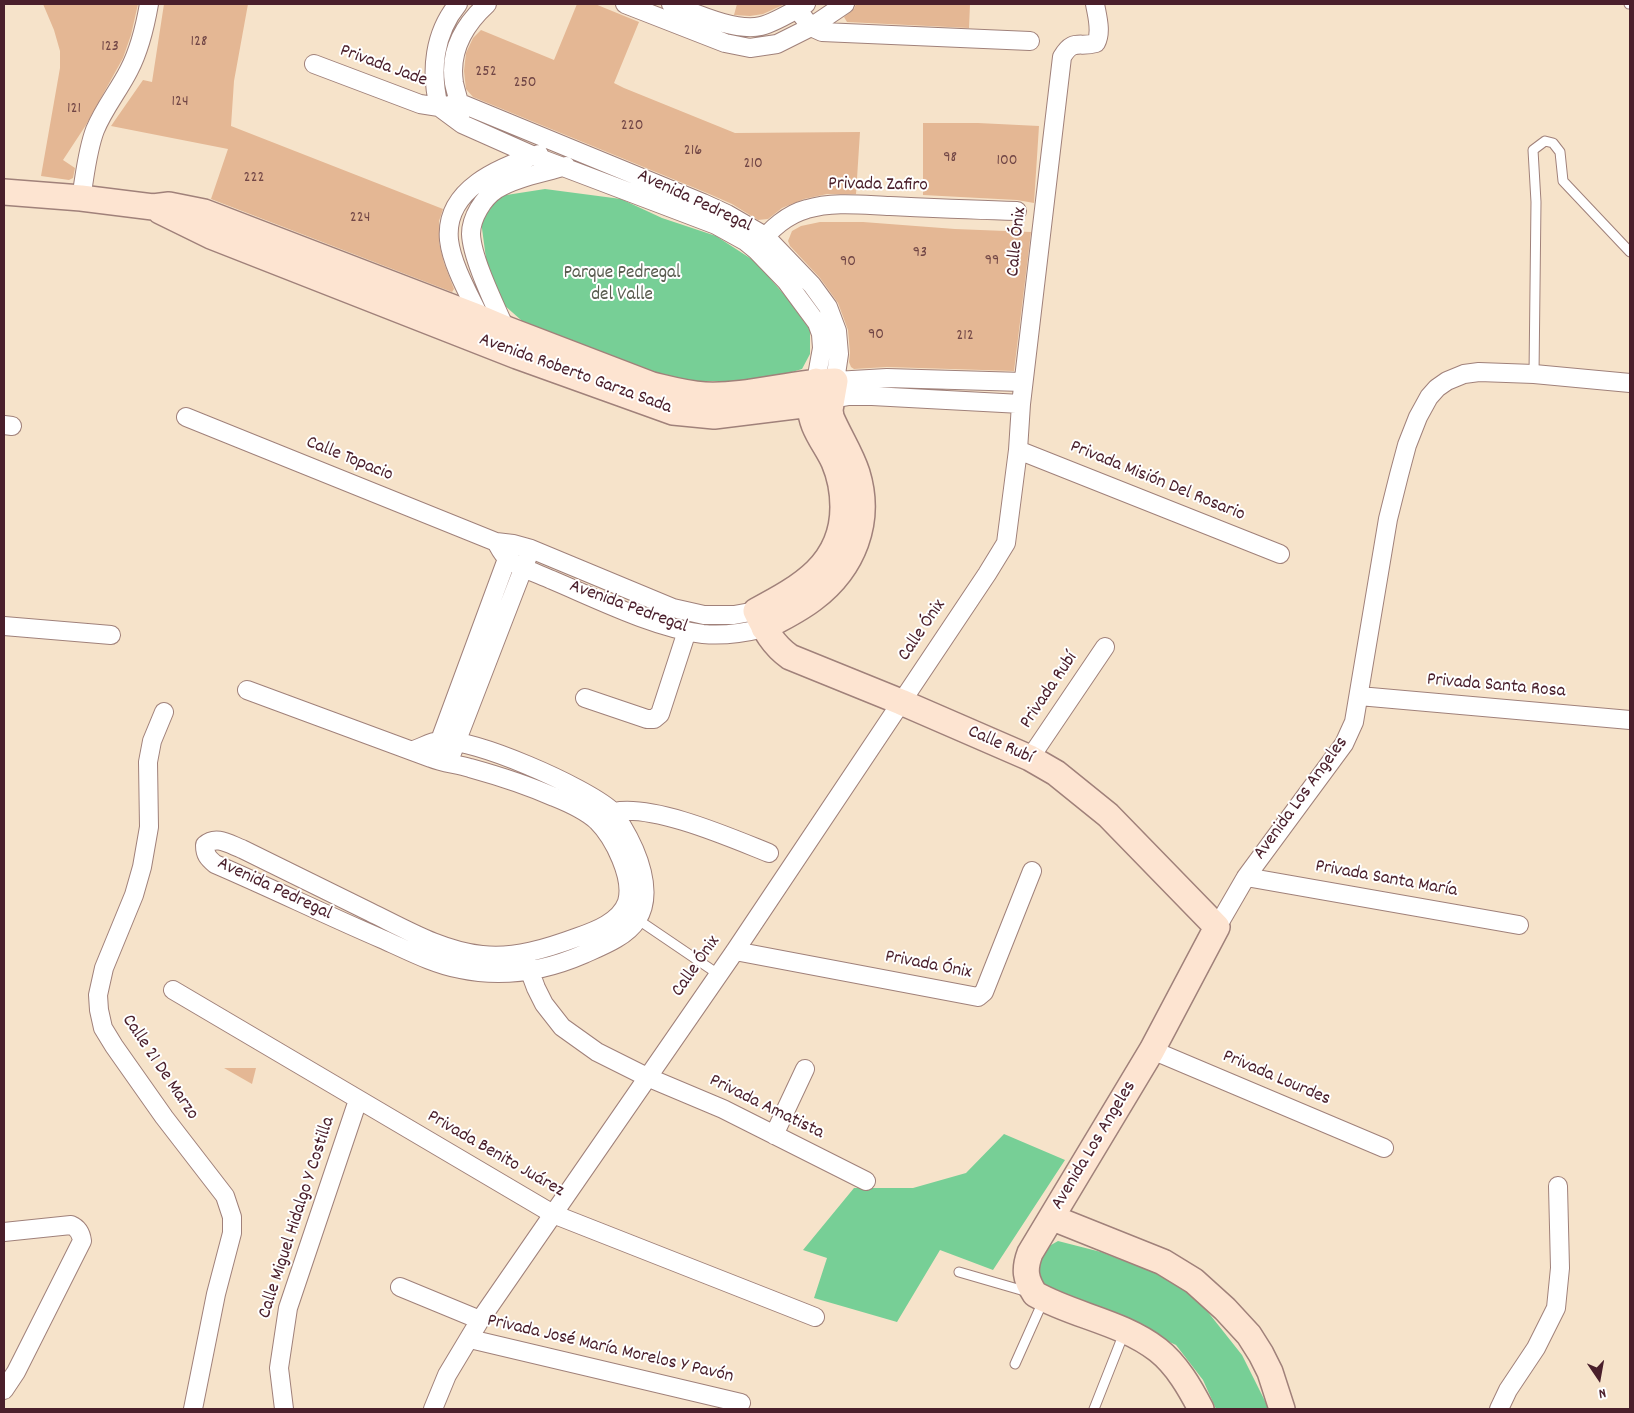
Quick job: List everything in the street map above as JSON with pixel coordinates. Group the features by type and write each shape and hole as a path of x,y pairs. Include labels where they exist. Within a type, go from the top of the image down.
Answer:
{"street":[{"path":"81,198 94,132 102,114 137,54 149,4"},
{"path":"439,108 434,88 435,59 438,42 445,24 458,4"},
{"path":"462,124 453,68 456,46 466,27 487,4"},
{"path":"625,4 725,43 750,48 777,44 812,27 845,4"},
{"path":"671,4 734,26 762,26 801,7 812,27 822,32 1030,41"},
{"name":"Calle Ónix","path":"434,1409 448,1375 480,1320 735,951 1006,543 1062,57 1066,49 1076,44 1090,45 1096,43 1098,39 1098,26 1095,4"},
{"name":"Privada Jade","path":"314,64 420,104 439,108 460,104"},
{"name":"Avenida Pedregal","path":"460,104 727,214 812,286 830,312 837,331 838,354 824,391 831,418 857,471 862,502 860,534 846,564 828,586 812,600 760,619 745,633 726,634 687,631 660,624 524,568 505,548"},
{"name":"Privada Jade","path":"439,108 462,124"},
{"name":"Avenida Pedregal","path":"462,124 534,156 716,225 744,241 761,243"},
{"path":"480,318 456,263 449,241 452,215 464,195 475,184 490,175 534,156 563,146"},
{"path":"500,338 473,246 471,235 474,219 488,197 495,190 507,184 592,157"},
{"name":"Avenida Roberto Garza Sada","path":"4,192 81,198 153,207 169,205 204,212 480,318 517,356 673,412 714,416 887,378 1024,382"},
{"name":"Privada Zafiro","path":"761,243 792,215 807,208 828,205 1017,211"},
{"name":"Avenida Roberto Garza Sada","path":"153,207 211,236 500,338 676,391 705,395 824,391 849,396 882,396 1021,404"},
{"name":"Avenida Los Angeles","path":"1039,1296 1028,1284 1025,1274 1026,1263 1030,1253 1152,1050 1217,927 1246,878 1344,744 1354,722 1396,484 1407,445 1418,417 1429,397 1447,381 1464,374 1496,372 1534,374 1630,383"},
{"name":"Calle Topacio","path":"186,417 505,548"},
{"name":"Privada Misión Del Rosario","path":"1018,450 1280,554"},
{"path":"441,761 505,548"},
{"name":"Avenida Pedregal","path":"505,548 531,549 673,608 704,615 734,614 760,619"},
{"path":"447,742 531,549"},
{"name":"Calle Rubí","path":"760,619 771,640 790,657 901,702 1030,758 1056,773 1108,815 1217,927"},
{"path":"4,626 111,635"},
{"path":"585,698 647,719 654,719 660,714 687,631"},
{"name":"Privada Rubí","path":"1030,758 1105,647"},
{"name":"Avenida Pedregal","path":"247,690 441,761 504,777 534,788 575,807 598,822 614,844 625,869 628,892 627,900 623,909 606,925 583,936 524,953 483,956 445,946 406,930 242,849 217,840 213,840 205,845 206,855 215,864 434,962 460,969 509,973 554,966 596,949 627,931 638,919"},
{"name":"Privada Santa Rosa","path":"1359,696 1630,720"},
{"name":"Calle 21 De Marzo","path":"164,712 152,741 148,762 149,827 142,867 134,895 104,968 98,995 103,1028 164,1117 225,1196 232,1218 232,1232 216,1294 192,1409"},
{"path":"413,750 447,742 508,758 563,781 599,800 613,812 638,859 643,878 644,900 638,919"},
{"path":"598,822 613,812 641,812 686,822 769,853"},
{"name":"Privada Ónix","path":"735,951 978,997 984,992 1032,871"},
{"name":"Privada Santa María","path":"1246,878 1519,925"},
{"name":"Privada Amatista","path":"524,953 529,971 544,1004 562,1028 597,1052 647,1077 723,1109 866,1181"},
{"name":"Privada Benito Juárez","path":"173,990 553,1214 815,1317"},
{"name":"Privada Lourdes","path":"1152,1050 1384,1148"},
{"path":"774,1135 805,1068"},
{"name":"Calle Miguel Hidalgo Y Costilla","path":"284,1409 279,1368 288,1308 358,1100"},
{"path":"1499,1409 1508,1390 1536,1348 1556,1308 1560,1268 1558,1186"},
{"path":"1052,1218 1163,1262 1194,1281 1225,1309 1257,1348 1270,1372 1282,1409"},
{"path":"4,1232 71,1225 80,1232 82,1241 16,1372 4,1390"},
{"path":"400,1287 480,1320"},
{"path":"1039,1296 1125,1331 1158,1350 1188,1386 1201,1409"},
{"name":"Privada José María Morelos Y Pavón","path":"470,1339 741,1403"}],"lane":[{"path":"1534,374 1536,202 1533,150 1545,141 1553,143 1560,152 1563,181 1630,252"},
{"path":"638,919 718,974"},
{"path":"959,1272 1039,1296 1015,1364"},
{"path":"1094,1409 1125,1331"}],"green space":[{"name":"Parque Pedregal del Valle","path":"545,189 621,199 662,218 716,236 756,262 787,298 810,330 810,354 802,369 772,378 737,381 681,381 633,370 529,327 504,305 487,266 481,221 500,196"},
{"path":"1004,1134 1065,1160 993,1270 940,1250 897,1322 814,1298 827,1258 803,1250 854,1188 913,1188 966,1173"},
{"path":"1058,1241 1101,1252 1171,1279 1196,1297 1242,1355 1269,1409 1216,1409 1203,1380 1176,1345 1083,1306 1038,1282 1036,1261 1038,1256 1040,1252"}],"building":[{"path":"43,4 138,4 131,35 123,58 86,125 63,160 75,168 73,178 69,180 41,176 60,68 60,51 54,30"},
{"path":"164,4 248,4 234,81 231,126 443,209 439,221 439,242 444,263 454,289 452,292 211,199 228,149 111,126 143,80 152,82"},
{"path":"577,4 595,4 639,22 614,83 624,88 735,133 860,132 856,194 827,194 804,199 782,208 768,219 758,220 732,204 707,193 473,97 466,89 464,71 466,53 473,38 481,30 554,60"},
{"path":"737,4 785,4 763,14 750,16 734,15"},
{"path":"856,4 970,4 969,28 847,22 844,17 854,9"},
{"path":"923,123 1039,126 1034,203 1017,200 923,195"},
{"path":"820,222 863,222 955,229 1031,232 1014,371 887,367 854,369 851,367 849,362 848,330 838,303 820,278 790,246 788,241 792,231 801,226"},
{"path":"224,1068 256,1068 252,1084"}]}
